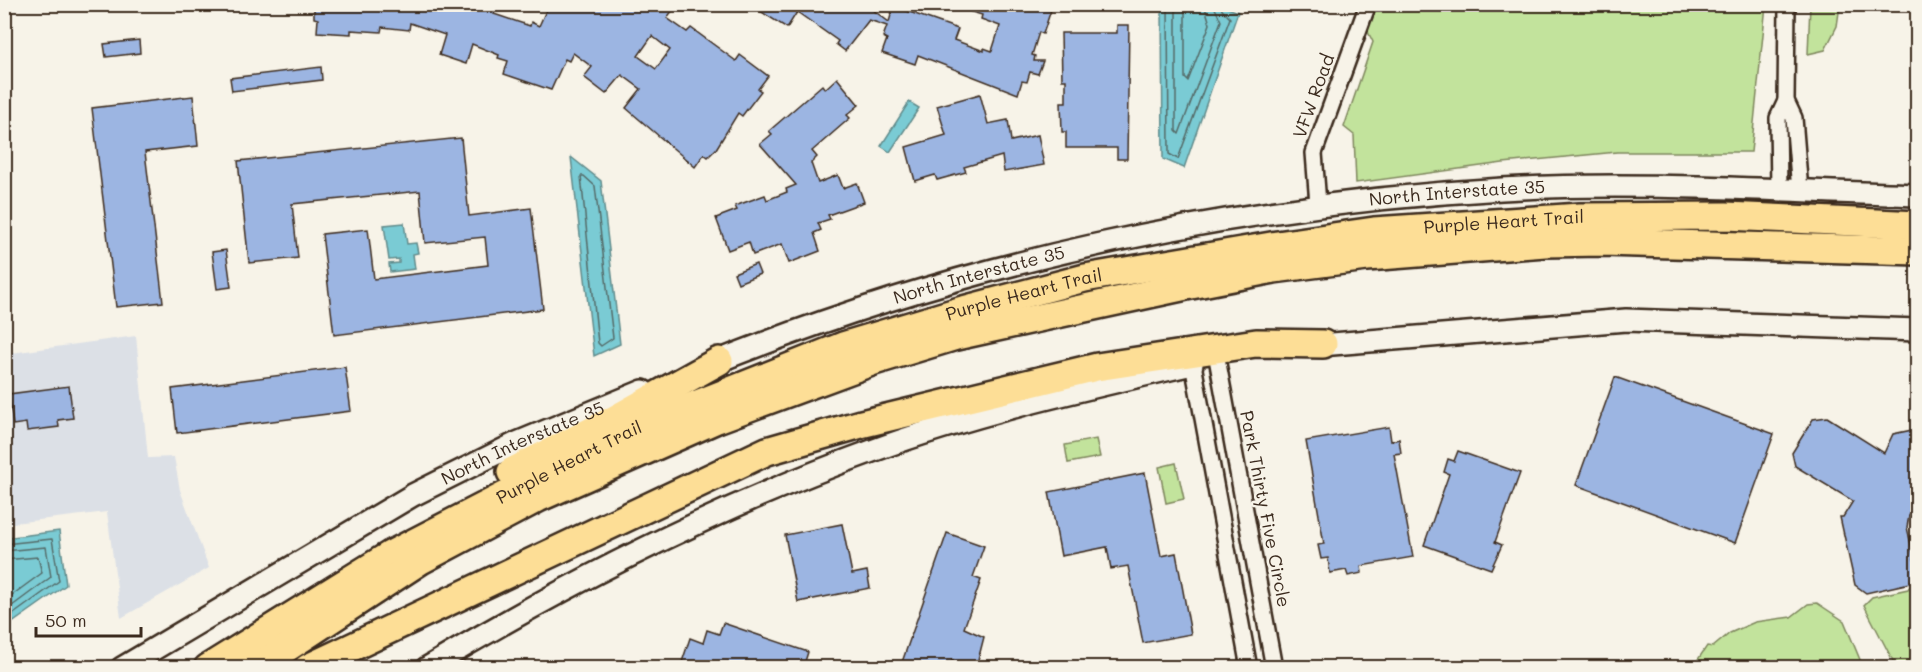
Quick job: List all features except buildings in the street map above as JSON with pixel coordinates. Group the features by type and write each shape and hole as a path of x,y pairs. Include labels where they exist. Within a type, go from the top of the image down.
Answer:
{"highway":[{"name":"Purple Heart Trail","path":"208,668 390,555 632,430 843,346 974,307 1085,278 1374,231 1580,217 1726,216 1917,225"},
{"name":"Purple Heart Trail","path":"256,668 421,560 538,498 717,419 874,361 956,336 1274,269 1367,257 1568,242 1771,245 1917,251"},
{"path":"308,668 767,451 872,421 1097,367 1256,343 1323,344"},
{"path":"192,668 241,631 429,516 558,446 613,420 719,361"}],"main road":[{"name":"North Interstate 35","path":"122,668 413,495 517,443 719,361 868,305 1025,260 1099,243 1318,204 1504,189 1673,188 1917,195"},
{"path":"427,668 493,628 613,564 761,494 872,451 1015,405 1217,358 1323,344 1626,320 1917,330"}],"street":[{"name":"VFW Road","path":"1318,204 1314,153 1368,4"},
{"path":"1779,191 1778,118 1786,101 1787,4"},
{"path":"1786,101 1794,118 1800,191"},
{"name":"Park Thirty Five Circle","path":"1217,358 1274,668"},
{"path":"1192,364 1249,668"}],"shaded area":[{"path":"136,336 148,458 174,457 180,490 209,568 121,618 107,512 5,524 4,354"}],"green space":[{"path":"1376,5 1766,5 1751,152 1617,152 1503,163 1356,183 1354,135 1344,127 1373,42 1367,30"},
{"path":"1810,5 1840,5 1837,26 1825,50 1808,54"},
{"path":"1096,439 1100,457 1068,463 1065,445"},
{"path":"1176,463 1184,499 1166,503 1159,467"},
{"path":"1917,577 1917,654 1903,665 1893,661 1864,605 1872,597 1908,589"},
{"path":"1817,603 1844,621 1863,667 1670,667 1677,663 1695,664 1707,646 1713,647 1730,633 1755,622 1791,617 1808,604"}],"water":[{"path":"1162,5 1221,5 1238,12 1184,168 1163,159"},
{"path":"909,102 919,108 890,152 881,146"},
{"path":"571,157 601,181 620,344 594,356"},
{"path":"404,223 407,244 416,243 418,253 413,254 415,269 390,272 389,264 399,263 399,259 389,260 384,225"},
{"path":"59,531 66,585 5,628 5,538"}]}
